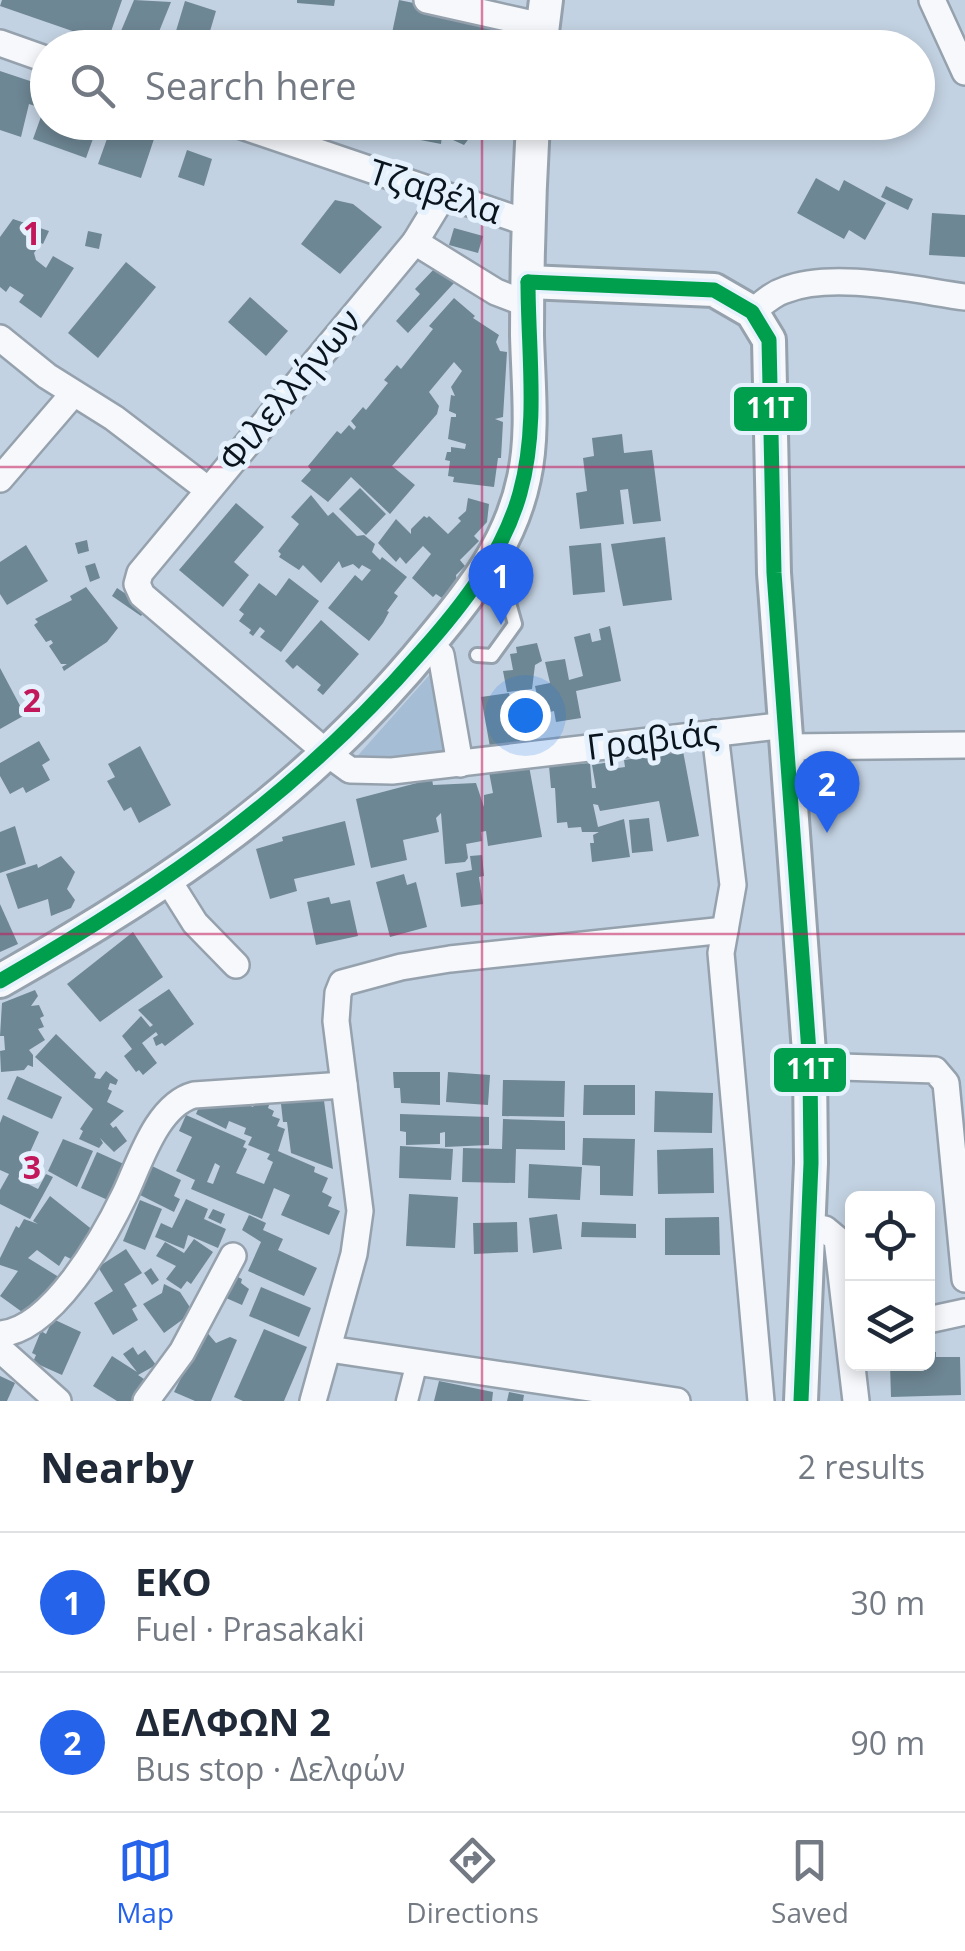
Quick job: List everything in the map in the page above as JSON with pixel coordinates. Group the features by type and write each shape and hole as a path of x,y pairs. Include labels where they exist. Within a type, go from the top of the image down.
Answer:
{"street":[{"path":"427,0 543,25"},
{"path":"932,0 965,72"},
{"path":"0,43 30,54"},
{"name":"Τζαβέλα","path":"282,140 528,223"},
{"path":"0,982 168,880 259,814 379,703 486,569 521,492 527,451 532,140"},
{"name":"Φιλελλήνων","path":"328,754 142,595 137,584 140,573 207,489 415,242 443,196"},
{"path":"415,242 496,292 702,288 726,294 752,312 765,331 770,352 774,572 810,1066 801,1401"},
{"path":"752,312 785,290 821,284 868,285 965,297"},
{"path":"0,338 74,394 134,432 207,489"},
{"path":"0,479 74,394"},
{"path":"429,644 441,656 460,764"},
{"path":"715,733 732,885 722,953 761,1401"},
{"name":"Γραβιάς","path":"328,754 357,771 460,764 715,733 965,745"},
{"path":"168,880 195,923 236,965"},
{"path":"313,1401 358,1229 358,1190 336,1021 339,989 348,980 401,966 725,930"},
{"path":"810,1066 935,1070 942,1076 946,1083 965,1279"},
{"path":"58,1401 1,1343 32,1324 63,1290 114,1214 150,1142 177,1102 194,1095 344,1085"},
{"path":"808,1226 824,1229 837,1239 845,1292"},
{"path":"146,1401 182,1352 232,1256"},
{"path":"935,1318 965,1312"},
{"path":"329,1349 677,1401"},
{"path":"407,1401 417,1362"},
{"path":"854,1371 856,1401"}],"lane":[{"path":"477,656 492,656 515,624 500,571"}],"shaded area":[{"path":"433,671 447,751 353,761"}],"building":[{"path":"2,0 122,0 112,30 69,30 0,6"},
{"path":"134,0 171,2 160,30 121,30"},
{"path":"297,0 335,0 334,6"},
{"path":"399,0 496,20 494,30 393,30"},
{"path":"185,1 216,11 210,30 176,30"},
{"path":"0,71 30,81 30,104 21,137 0,130"},
{"path":"36,140 92,140 86,158"},
{"path":"107,140 154,140 141,178 98,164"},
{"path":"187,150 212,159 204,186 178,177"},
{"path":"816,178 839,191 844,180 886,203 865,240 849,230 844,239 797,213"},
{"path":"886,186 913,199 908,210 881,197"},
{"path":"335,200 353,204 382,227 340,274 301,244"},
{"path":"932,213 965,215 965,257 929,255"},
{"path":"13,219 49,231 34,253 36,260 46,268 53,256 74,268 41,318 19,302 24,295 10,286 6,292 0,287 0,237"},
{"path":"454,228 483,236 478,253 449,245"},
{"path":"88,231 102,234 99,249 85,246"},
{"path":"126,262 156,287 98,358 68,333"},
{"path":"436,267 454,283 408,333 396,321 420,294 415,289"},
{"path":"250,297 288,331 266,356 228,322"},
{"path":"454,298 473,318 499,335 496,342 500,351 507,352 503,417 495,419 503,422 494,487 453,482 454,477 448,476 447,452 451,452 451,447 465,449 466,444 448,439 451,417 456,417 449,411 451,395 455,396 451,387 462,371 454,362 429,392 439,406 437,414 392,466 415,485 390,514 351,477 328,502 301,481 311,470 308,466 337,431 341,434 349,425 354,430 351,421 363,407 366,410 397,365 401,369 433,329 429,326"},
{"path":"622,434 624,453 652,450 661,521 633,524 628,489 620,490 624,524 580,529 576,493 587,491 583,458 594,456 592,438"},
{"path":"360,488 386,514 366,535 339,509"},
{"path":"311,495 328,516 333,512 357,536 364,535 375,544 372,552 380,560 382,557 407,577 394,593 398,596 369,641 328,608 355,575 362,581 371,570 353,564 342,568 339,561 321,583 303,565 299,570 279,557 278,551 299,524 291,517"},
{"path":"468,498 489,504 487,522 474,536 479,541 460,560 465,566 456,575 457,582 442,598 436,594 433,597 412,578 431,554 423,546 406,564 400,557 396,562 378,543 396,519 411,534 424,516 429,516 448,534 461,521 458,518 466,511"},
{"path":"236,503 264,527 234,562 249,575 223,607 179,570"},
{"path":"665,537 672,600 623,606 611,544"},
{"path":"87,540 89,551 78,554 75,543"},
{"path":"601,543 605,592 573,595 569,546"},
{"path":"26,545 48,581 7,605 0,594 0,562"},
{"path":"95,563 100,578 90,582 85,566"},
{"path":"289,578 319,601 281,652 260,637 265,631 260,627 253,636 249,633 251,630 239,621 244,614 239,610 259,583 276,596"},
{"path":"86,587 118,628 107,642 64,671 62,667 67,664 61,664 49,646 51,640 46,642 34,625 38,622 35,619 72,600 70,596"},
{"path":"117,588 147,608 141,616 112,596"},
{"path":"321,620 359,654 323,695 317,690 321,685 297,665 293,669 285,661"},
{"path":"610,626 621,681 576,691 581,718 556,722 554,711 541,714 535,686 550,683 545,662 565,659 569,680 583,676 574,637 590,633 592,642 601,640 599,629"},
{"path":"537,643 542,661 535,665 532,689 507,692 503,671 513,670 510,654 517,653 516,647"},
{"path":"0,668 25,715 0,729"},
{"path":"509,693 514,722 527,723 530,741 490,747 481,697"},
{"path":"39,741 50,760 42,765 50,780 26,793 23,787 10,794 0,776 0,763"},
{"path":"140,746 171,805 139,823 131,807 124,811 107,781 115,777 108,764"},
{"path":"683,751 699,836 667,842 659,801 600,811 593,804 598,827 624,819 630,857 592,862 590,843 594,843 593,835 599,832 582,832 581,827 568,828 567,822 557,823 549,766 590,763 592,788 596,788 592,765 610,762 611,769 625,767 624,760"},
{"path":"529,766 542,837 488,846 486,831 481,832 482,841 466,844 465,862 445,864 441,813 436,818 439,832 403,840 407,860 371,868 356,799 432,779 433,785 476,783 484,807 484,795 493,793 489,772"},
{"path":"649,818 653,851 632,853 629,820"},
{"path":"345,821 355,865 294,879 297,891 270,899 256,849 283,841 282,837"},
{"path":"15,826 26,864 0,873 0,832"},
{"path":"482,855 484,876 479,877 483,904 461,907 456,873 472,870 470,856"},
{"path":"61,856 75,872 67,889 75,900 71,908 51,916 48,899 18,909 6,874 37,864 38,868"},
{"path":"404,874 407,885 416,882 427,927 390,937 376,882"},
{"path":"329,897 331,904 350,900 358,936 316,945 307,902"},
{"path":"0,904 18,944 0,952"},
{"path":"133,932 163,977 100,1022 67,984"},
{"path":"169,989 194,1024 165,1046 156,1046 156,1032 142,1043 157,1063 143,1075 124,1056 132,1049 122,1036 141,1016 150,1027 153,1025 138,1010"},
{"path":"35,990 38,996 31,1006 39,1005 44,1016 40,1018 44,1027 38,1029 45,1040 29,1050 33,1067 1,1072 0,1051 5,1050 4,1036 0,1036 2,1003"},
{"path":"56,1034 96,1073 94,1078 100,1079 106,1071 118,1080 116,1085 110,1083 108,1089 112,1091 107,1102 124,1111 110,1124 127,1141 114,1152 100,1138 103,1143 99,1148 79,1139 83,1131 80,1129 93,1109 35,1057"},
{"path":"393,1072 440,1072 440,1105 401,1103 400,1088 394,1088"},
{"path":"448,1072 490,1075 488,1105 446,1102"},
{"path":"17,1076 62,1097 52,1119 7,1099"},
{"path":"503,1080 565,1081 564,1117 502,1116"},
{"path":"584,1085 635,1085 635,1115 583,1115"},
{"path":"655,1091 713,1093 712,1133 654,1132"},
{"path":"323,1093 333,1169 291,1153 287,1122 283,1122 280,1095"},
{"path":"259,1095 271,1100 268,1108 274,1111 272,1116 280,1119 277,1126 285,1129 278,1151 315,1167 314,1172 328,1178 322,1192 332,1197 328,1206 340,1211 329,1235 281,1215 290,1195 274,1188 262,1219 191,1189 195,1180 176,1171 192,1137 179,1131 186,1115 246,1141 243,1147 247,1149 236,1173 264,1184 273,1162 267,1159 270,1154 248,1145 252,1137 244,1134 246,1128 229,1121 226,1129 196,1114 201,1102 238,1101 253,1107","holes":["215,1163 220,1166 213,1184 207,1182"]},
{"path":"400,1114 489,1117 489,1145 445,1147 445,1132 440,1133 440,1144 406,1145 406,1132 400,1131"},
{"path":"3,1115 39,1132 18,1179 38,1189 46,1174 53,1177 30,1219 0,1204 0,1190 9,1174 0,1170"},
{"path":"503,1119 565,1121 565,1150 516,1149 515,1183 462,1182 463,1148 502,1149"},
{"path":"583,1138 635,1139 633,1196 600,1195 600,1166 582,1165"},
{"path":"63,1139 93,1151 77,1187 48,1171"},
{"path":"400,1146 453,1149 451,1180 399,1178"},
{"path":"713,1148 714,1193 658,1194 657,1150"},
{"path":"97,1152 126,1165 110,1201 81,1188"},
{"path":"529,1164 582,1167 580,1200 528,1198"},
{"path":"152,1166 181,1180 174,1196 180,1199 174,1212 138,1194"},
{"path":"409,1194 458,1197 455,1248 406,1246"},
{"path":"50,1196 94,1231 73,1260 65,1256 59,1266 37,1250 28,1258 62,1279 29,1317 0,1296 18,1271 0,1265 0,1258 16,1226 19,1228 24,1219 38,1224 33,1221"},
{"path":"186,1199 208,1209 204,1219 226,1229 218,1248 188,1235 184,1249 155,1237 161,1223 172,1228"},
{"path":"140,1200 162,1209 145,1250 123,1241"},
{"path":"213,1209 225,1214 221,1224 208,1218"},
{"path":"557,1214 562,1249 533,1253 529,1218"},
{"path":"249,1215 266,1223 263,1230 283,1239 278,1250 317,1268 304,1296 248,1271 261,1242 242,1230"},
{"path":"719,1217 720,1255 665,1255 665,1218"},
{"path":"517,1222 518,1252 474,1254 473,1223"},
{"path":"582,1222 636,1224 636,1238 581,1237"},
{"path":"194,1239 213,1252 191,1284 187,1281 181,1289 166,1279 176,1266 156,1256 165,1242 184,1253"},
{"path":"126,1249 142,1273 124,1284 137,1306 132,1309 138,1320 113,1335 94,1303 113,1291 98,1267"},
{"path":"151,1268 159,1280 152,1285 144,1273"},
{"path":"227,1272 242,1279 241,1283 249,1289 242,1305 217,1294"},
{"path":"164,1284 180,1292 193,1312 164,1333 143,1304 162,1293"},
{"path":"261,1287 311,1308 299,1337 249,1316"},
{"path":"53,1319 81,1332 62,1375 33,1362 36,1355 32,1353 41,1331 46,1334"},
{"path":"264,1329 307,1347 284,1401 243,1401 234,1397"},
{"path":"205,1330 216,1343 230,1337 237,1340 211,1401 195,1401 174,1392"},
{"path":"133,1347 138,1355 145,1350 156,1365 138,1375 147,1381 134,1401 117,1401 93,1386 112,1356 137,1372 123,1354"},
{"path":"935,1352 936,1357 960,1357 961,1395 891,1397 890,1371 935,1371"},
{"path":"0,1376 15,1383 7,1401 0,1401"},
{"path":"439,1381 493,1392 492,1401 434,1401"},
{"path":"509,1392 524,1395 523,1401 507,1401"}],"transit line":[{"name":"11Τ","path":"528,282 714,290 752,312 769,340 774,573 810,1066 811,1163 801,1401"},
{"name":"11Τ","path":"0,981 172,873 276,794 374,703 466,598 503,537 526,467 531,415 528,282"}],"place":[{"name":"EKO","path":"501,625"},
{"name":"ΔΕΛΦΩΝ 2","path":"827,833"}]}
